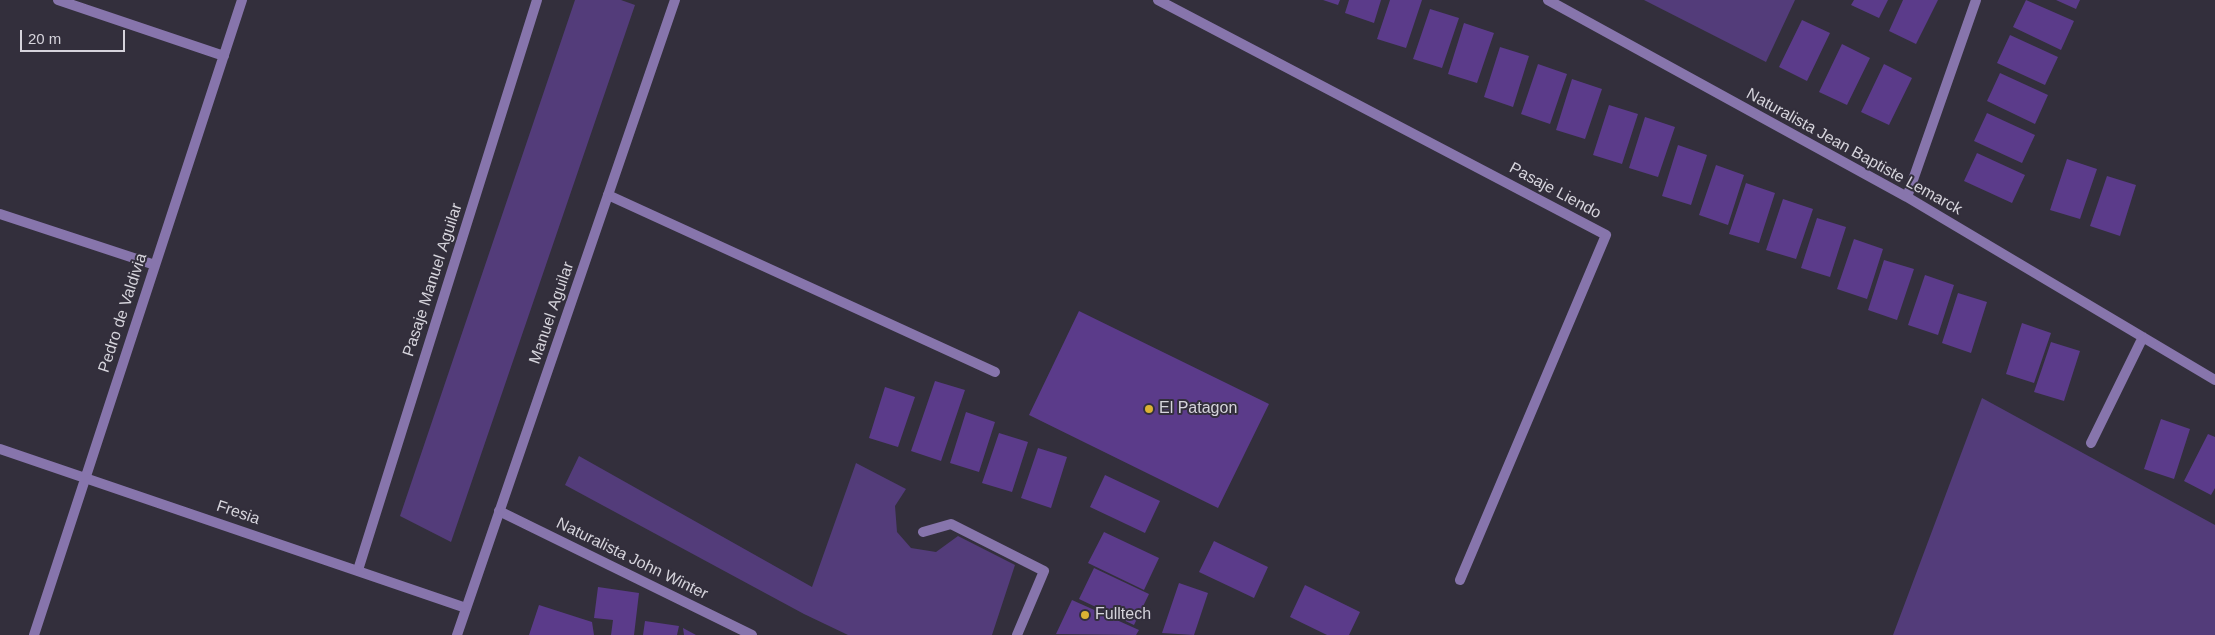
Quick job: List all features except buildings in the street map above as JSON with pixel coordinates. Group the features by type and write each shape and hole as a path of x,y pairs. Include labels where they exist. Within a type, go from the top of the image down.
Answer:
{"street":[{"path":"58,0 224,56"},
{"name":"Pedro de Valdivia","path":"34,635 242,0"},
{"name":"Pasaje Manuel Aguilar","path":"358,570 538,0"},
{"name":"Manuel Aguilar","path":"457,635 675,0"},
{"name":"Pasaje Liendo","path":"1158,0 1606,235 1460,580"},
{"name":"Naturalista Jean Baptiste Lemarck","path":"1548,0 1907,197 2215,380"},
{"path":"1907,197 1976,0"},
{"path":"608,196 995,372"},
{"path":"0,214 155,265"},
{"path":"2091,443 2142,337"},
{"name":"Fresia","path":"0,449 466,608"},
{"name":"Naturalista John Winter","path":"499,511 752,635"},
{"path":"923,532 951,524 1044,572 1017,635"}],"shaded area":[{"path":"575,0 621,0 635,5 451,542 400,516"},
{"path":"1644,0 1795,0 1766,62"},
{"path":"1982,398 2215,525 2215,635 1893,635"},
{"path":"579,456 812,587 856,463 906,489 895,506 897,532 911,548 936,552 958,536 1015,565 992,635 848,635 804,614 565,485"}],"place":[{"name":"El Patagon","path":"1149,409"},
{"name":"Fulltech","path":"1085,615"}]}
